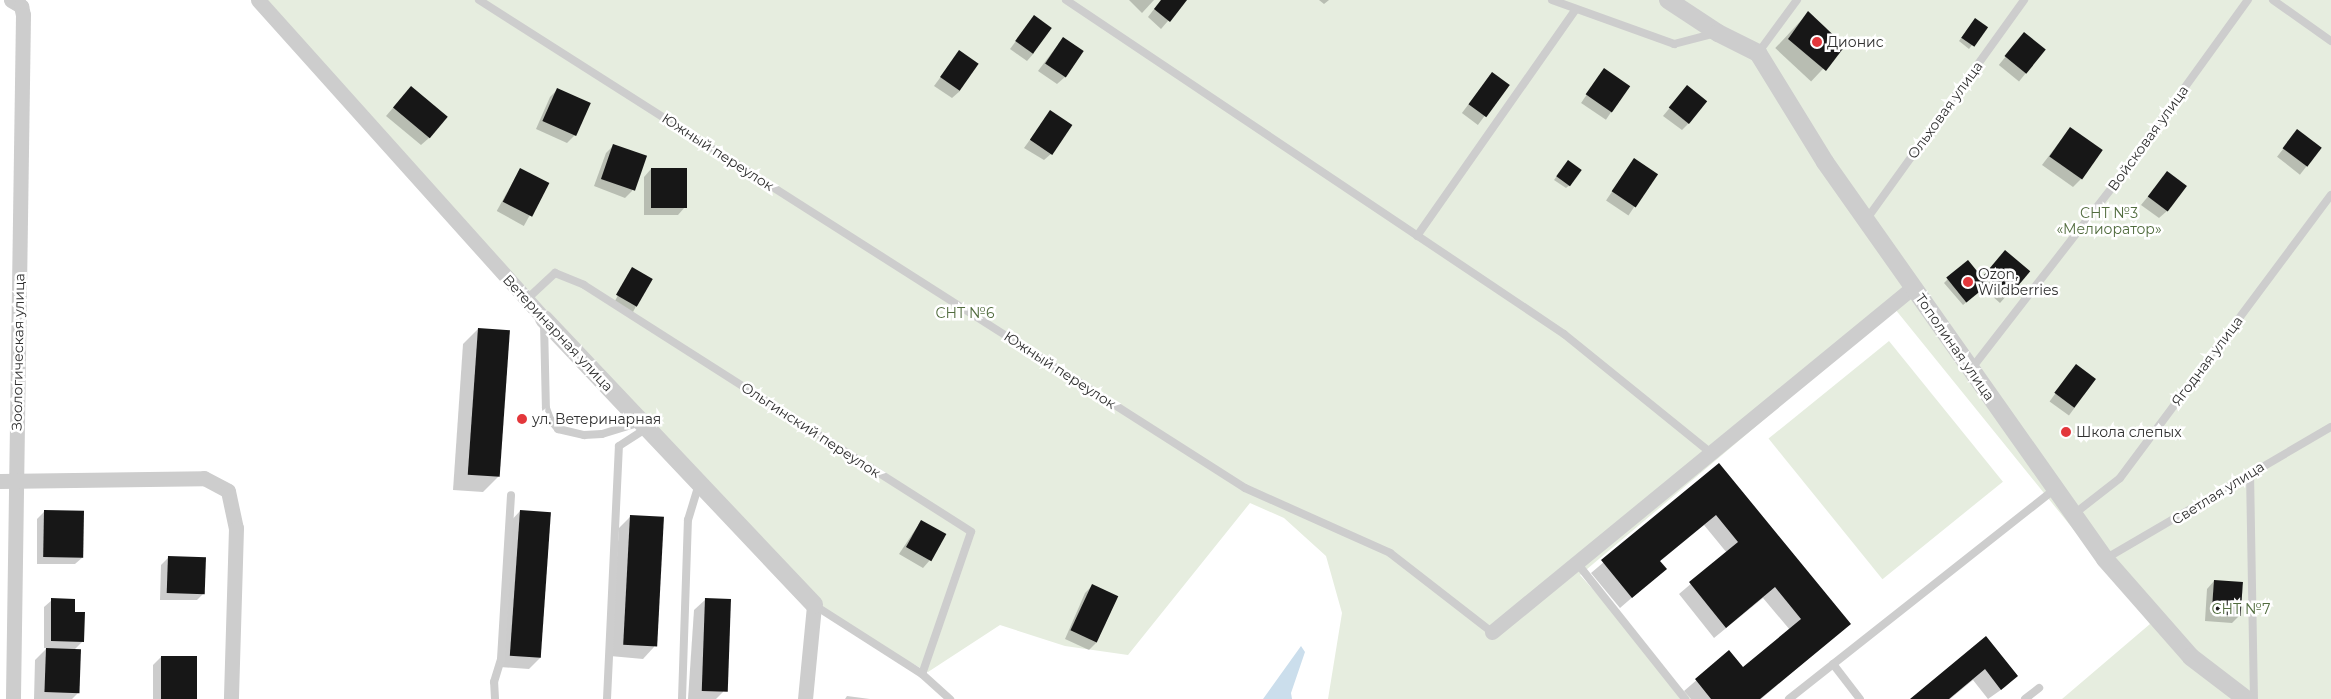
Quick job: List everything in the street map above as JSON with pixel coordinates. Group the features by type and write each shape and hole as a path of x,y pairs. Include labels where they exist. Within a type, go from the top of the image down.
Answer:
{"street":[{"name":"Ветеринарная улица","path":"258,0 526,300 814,605"},
{"path":"1668,0 1718,33 1758,53"},
{"name":"Зоологическая улица","path":"13,699 16,481 16,3"},
{"name":"Тополиная улица","path":"1758,53 1825,162 1972,368 2054,490 2105,559 2191,657 2246,699"},
{"path":"1492,632 1712,454 1913,287"},
{"path":"0,481 204,478 228,491 236,528 231,699"},
{"path":"805,699 814,605"}],"lane":[{"name":"Южный переулок","path":"479,0 1245,488 1390,553 1492,632"},
{"path":"1066,0 1564,334 1712,454"},
{"path":"1552,0 1674,44 1718,33"},
{"path":"1758,53 1797,0"},
{"name":"Ольховая улица","path":"1866,220 2024,0"},
{"name":"Войсковая улица","path":"1972,368 2118,180 2248,0"},
{"path":"2273,0 2331,41"},
{"path":"1417,236 1576,9"},
{"name":"Ягодная улица","path":"2072,515 2120,478 2331,195"},
{"name":"Ольгинский переулок","path":"526,300 555,273 584,285 971,532 922,674"},
{"path":"544,319 546,408 550,419 558,429 584,435 602,434 644,425"},
{"path":"607,699 619,446 644,425"},
{"name":"Светлая улица","path":"2105,559 2191,512 2250,472 2331,427"},
{"path":"2250,472 2254,699"},
{"path":"682,699 688,520 699,483"},
{"path":"1789,699 2054,490"},
{"path":"495,699 494,682 501,659 511,495"},
{"path":"1577,563 1685,699"},
{"name":"Ветеринарная улица","path":"814,605 922,674 950,699"},
{"path":"1833,664 1860,699"},
{"path":"2025,699 2039,688"}],"green space":[{"name":"СНТ №6","path":"267,0 2331,0 2331,699 2062,699 2150,624 1895,309 1580,575 1691,699 1328,699 1342,613 1326,556 1284,518 1250,503 1128,655 1065,646 1000,625 928,672 809,607"},
{"path":"1889,341 2003,482 1882,579 1769,439"}],"water":[{"path":"1301,646 1305,652 1291,693 1292,699 1263,699"}],"building":[{"path":"1161,0 1187,0 1170,22 1154,9"},
{"name":"Дионис","path":"1808,11 1845,46 1826,71 1788,39"},
{"path":"1034,15 1052,28 1033,54 1015,41"},
{"path":"1975,18 1988,27 1974,47 1961,38"},
{"path":"2024,32 2046,50 2026,74 2004,56"},
{"path":"1063,37 1084,51 1066,78 1045,64"},
{"path":"959,50 979,64 960,91 940,77"},
{"path":"1604,68 1630,86 1612,113 1586,94"},
{"path":"1492,72 1510,85 1486,117 1468,104"},
{"path":"1687,85 1707,101 1689,124 1669,108"},
{"path":"411,86 448,117 430,138 393,107"},
{"path":"557,88 591,103 576,136 542,121"},
{"path":"1050,110 1072,125 1052,155 1030,140"},
{"path":"2070,127 2103,150 2082,179 2049,156"},
{"path":"2297,129 2322,148 2307,167 2283,148"},
{"path":"613,144 647,156 635,191 601,179"},
{"path":"1634,158 1658,174 1636,207 1612,191"},
{"path":"1568,160 1582,170 1570,186 1556,176"},
{"path":"520,168 549,183 532,217 503,202"},
{"path":"651,168 687,168 687,208 651,208"},
{"path":"2167,171 2187,186 2168,212 2148,197"},
{"path":"2005,250 2030,271 2009,296 1984,275"},
{"name":"Ozon, Wildberries","path":"1968,260 1988,285 1966,302 1946,278"},
{"path":"632,267 653,279 637,307 616,295"},
{"path":"478,328 510,330 500,477 468,475"},
{"path":"2076,364 2096,379 2074,408 2054,393"},
{"path":"1719,463 1851,624 1760,699 1711,699 1695,679 1729,650 1743,667 1801,619 1775,587 1726,628 1689,582 1738,542 1716,515 1660,561 1667,569 1632,598 1601,560"},
{"path":"44,510 84,511 83,558 43,557"},
{"path":"520,510 551,512 541,658 510,656"},
{"path":"630,515 664,517 657,647 623,645"},
{"path":"921,520 946,534 931,561 906,547"},
{"path":"168,556 206,557 205,594 167,593"},
{"path":"2214,580 2243,582 2241,616 2212,614"},
{"path":"1092,584 1118,596 1097,642 1070,630"},
{"path":"51,598 75,599 75,612 85,612 84,642 51,641"},
{"path":"705,598 731,599 728,692 702,691"},
{"path":"1986,636 2018,676 2001,690 1985,669 1949,699 1910,699"},
{"path":"46,648 81,649 79,693 44,692"},
{"path":"161,656 197,656 197,699 161,699"}],"place":[{"name":"Дионис","path":"1817,42"},
{"name":"Ozon, Wildberries","path":"1968,282"},
{"name":"ул. Ветеринарная","path":"522,419"},
{"name":"Школа слепых","path":"2066,432"}],"park label":[{"name":"СНТ №3 «Мелиоратор»","path":"2109,222"},
{"name":"СНТ №7","path":"2241,609"}]}
